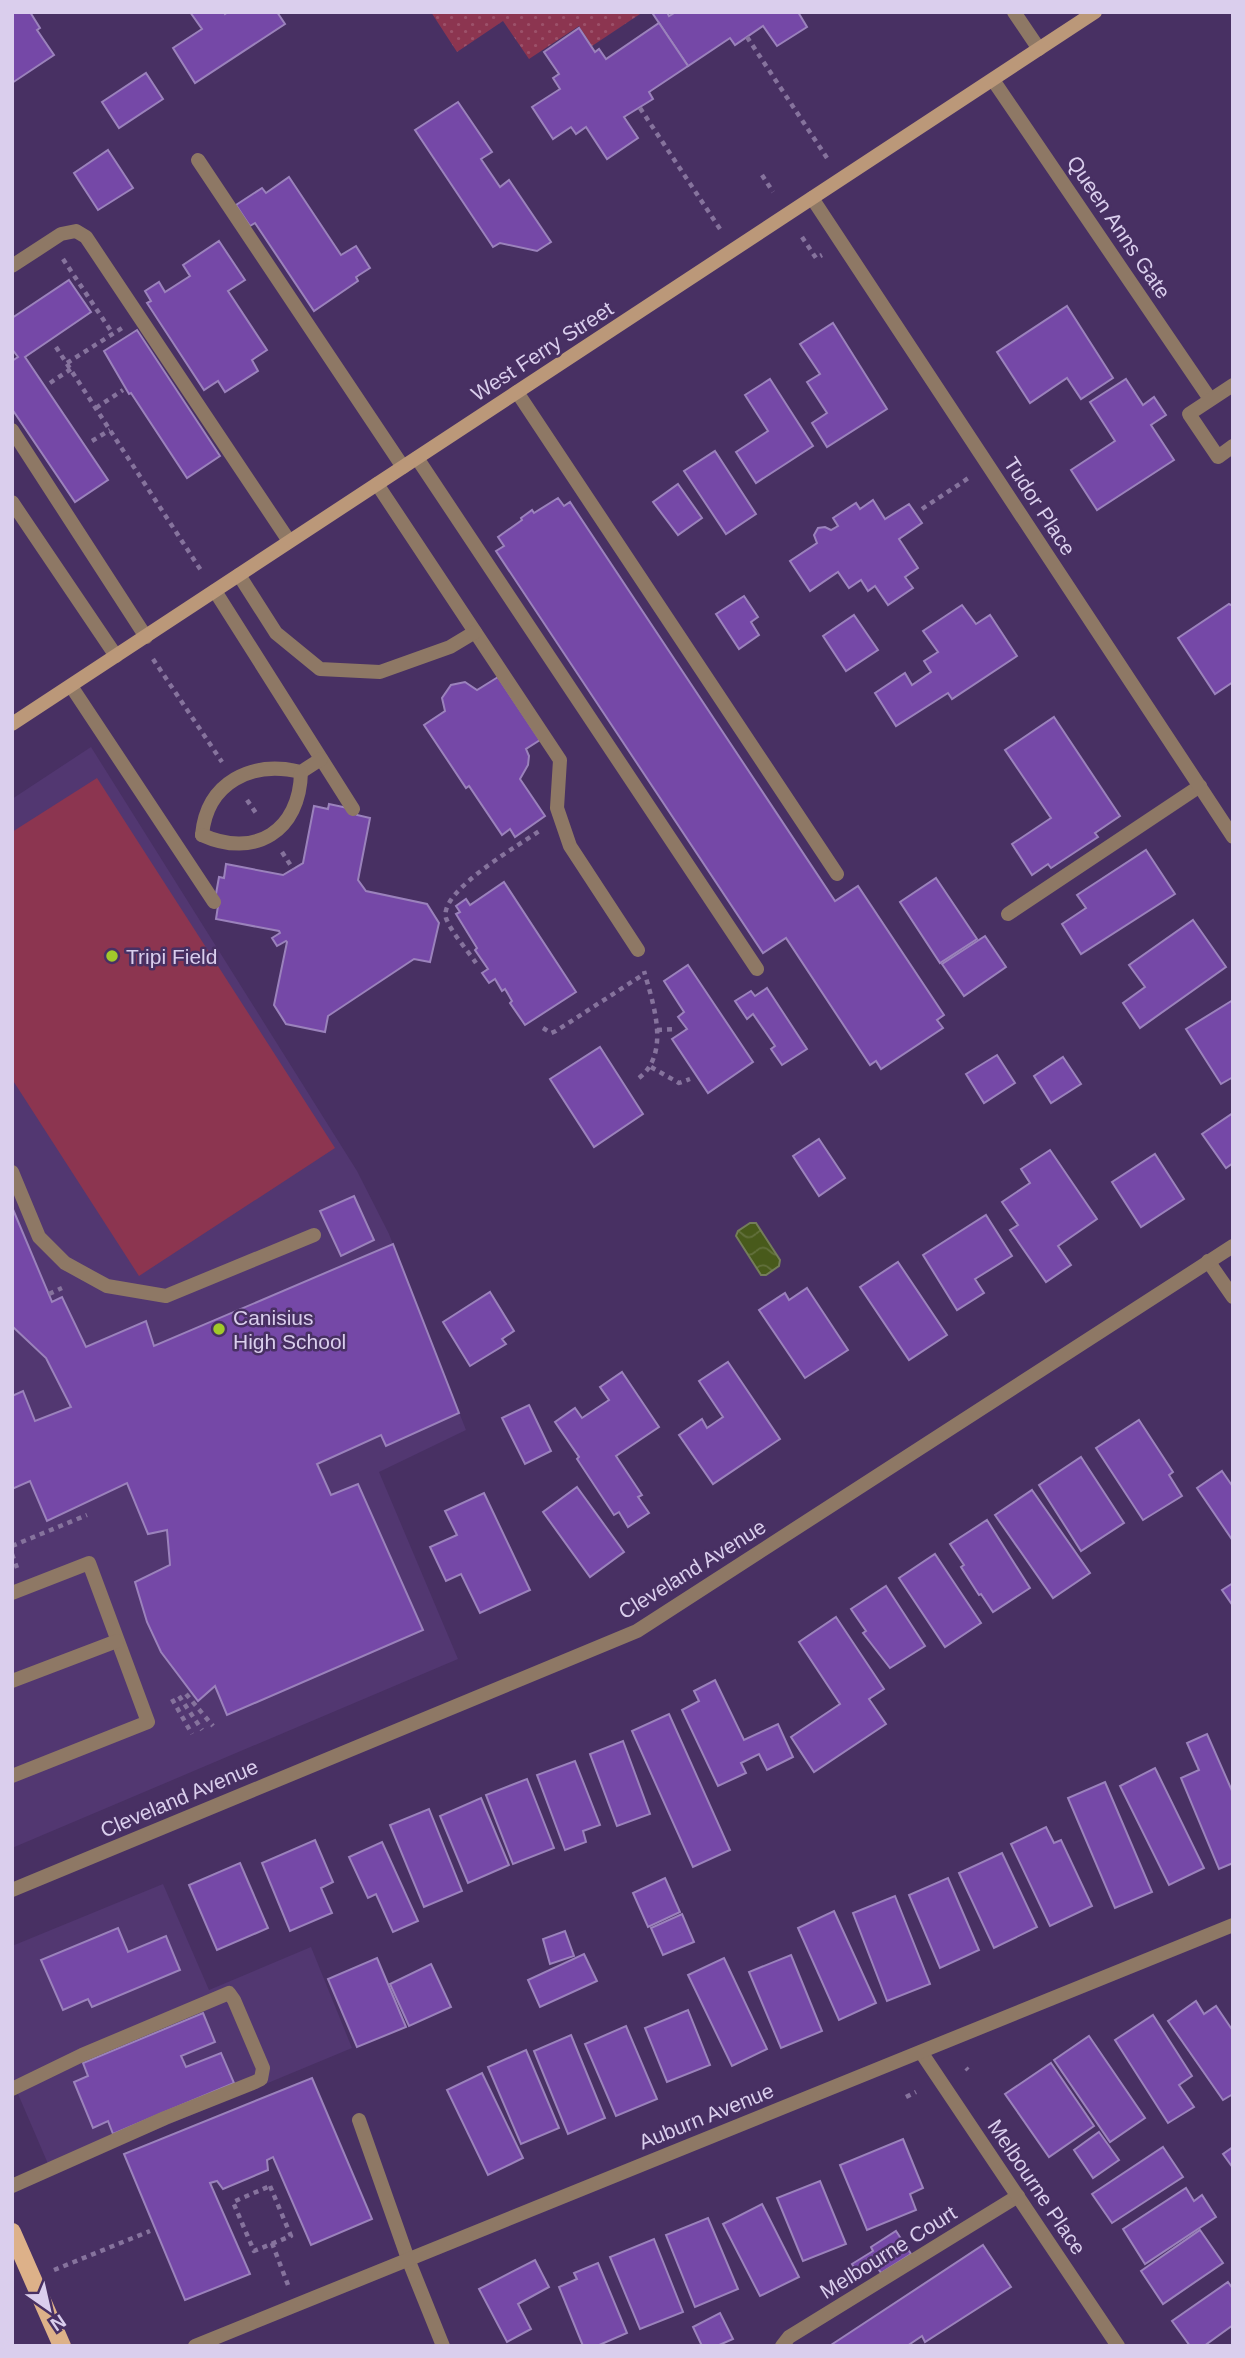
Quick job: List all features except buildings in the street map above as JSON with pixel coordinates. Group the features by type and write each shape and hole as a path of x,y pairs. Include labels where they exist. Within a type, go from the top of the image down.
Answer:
{"main road":[{"path":"12,2232 62,2346"}],"street":[{"path":"1014,12 1039,49"},
{"name":"West Ferry Street","path":"12,724 1095,12"},
{"name":"Queen Anns Gate","path":"992,80 1210,399"},
{"path":"198,160 403,467"},
{"name":"Tudor Place","path":"812,198 1233,837"},
{"path":"12,266 61,234 76,231 86,237 289,541"},
{"path":"1233,385 1189,414 1218,457 1233,446"},
{"path":"517,392 682,636 837,874"},
{"path":"12,430 146,637"},
{"path":"416,458 757,969"},
{"path":"377,484 560,760 557,808 570,846 638,950"},
{"path":"12,502 116,656"},
{"path":"239,575 276,633 320,668 380,672 450,647 475,632"},
{"path":"215,591 353,809"},
{"path":"71,685 214,902"},
{"path":"180,850 202,835 204,818 211,804 233,779 249,771 266,768 301,772 321,759"},
{"path":"202,835 218,843 236,845 254,843 270,835 282,826 298,801 301,772"},
{"path":"1008,914 1200,786"},
{"path":"12,1172 39,1237 65,1263 107,1286 166,1296 314,1235"},
{"name":"Cleveland Avenue","path":"12,1890 637,1631 1233,1246"},
{"path":"1208,1261 1233,1297"},
{"path":"12,1593 89,1563 148,1722 12,1776"},
{"path":"12,1681 117,1641"},
{"name":"Auburn Avenue","path":"195,2346 1233,1925"},
{"path":"12,2089 82,2055 229,1993 264,2068 261,2079 255,2082 165,2118 12,2186"},
{"name":"Melbourne Place","path":"921,2052 1118,2346"},
{"path":"359,2120 408,2259 443,2346"},
{"name":"Melbourne Court","path":"782,2346 789,2337 1018,2196"}],"path":[{"path":"747,37 827,157"},
{"path":"640,108 721,231"},
{"path":"762,175 773,192"},
{"path":"802,237 816,258"},
{"path":"72,273 113,334"},
{"path":"67,363 123,327"},
{"path":"56,346 199,568"},
{"path":"50,383 71,369"},
{"path":"96,408 123,390"},
{"path":"92,442 110,430"},
{"path":"922,509 972,475"},
{"path":"156,663 225,766"},
{"path":"244,796 262,822"},
{"path":"476,963 447,919 447,906 473,877 522,843"},
{"path":"288,861 293,869"},
{"path":"638,950 657,1030 651,1067 639,1078"},
{"path":"543,1028 551,1033 645,973"},
{"path":"657,1030 675,1029"},
{"path":"651,1067 679,1083 690,1079"},
{"path":"12,1546 87,1515"},
{"path":"12,1554 18,1572"},
{"path":"186,1694 213,1726"},
{"path":"179,1696 202,1730"},
{"path":"172,1699 191,1734"},
{"path":"906,2097 916,2092"},
{"path":"270,2186 291,2235 272,2243 254,2251 233,2202 270,2186"},
{"path":"64,2266 150,2231"},
{"path":"272,2243 289,2288"}],"shaded area":[{"path":"431,12 643,12 592,46 579,26 529,59 503,21 457,52"},
{"name":"Canisius High School","path":"91,747 357,1171 389,1234 466,1430 379,1472 458,1659 12,1848 12,799"},
{"name":"Tripi Field","path":"97,778 335,1148 139,1276 12,1079 12,832"},
{"path":"163,1884 209,1990 311,1947 352,2048 52,2173 12,2080 12,1946"}],"water":[{"path":"750,1223 756,1223 780,1260 779,1266 766,1275 761,1275 736,1236 738,1231"}],"place":[{"name":"Tripi Field","path":"112,956"},
{"name":"Canisius High School","path":"219,1329"}]}
